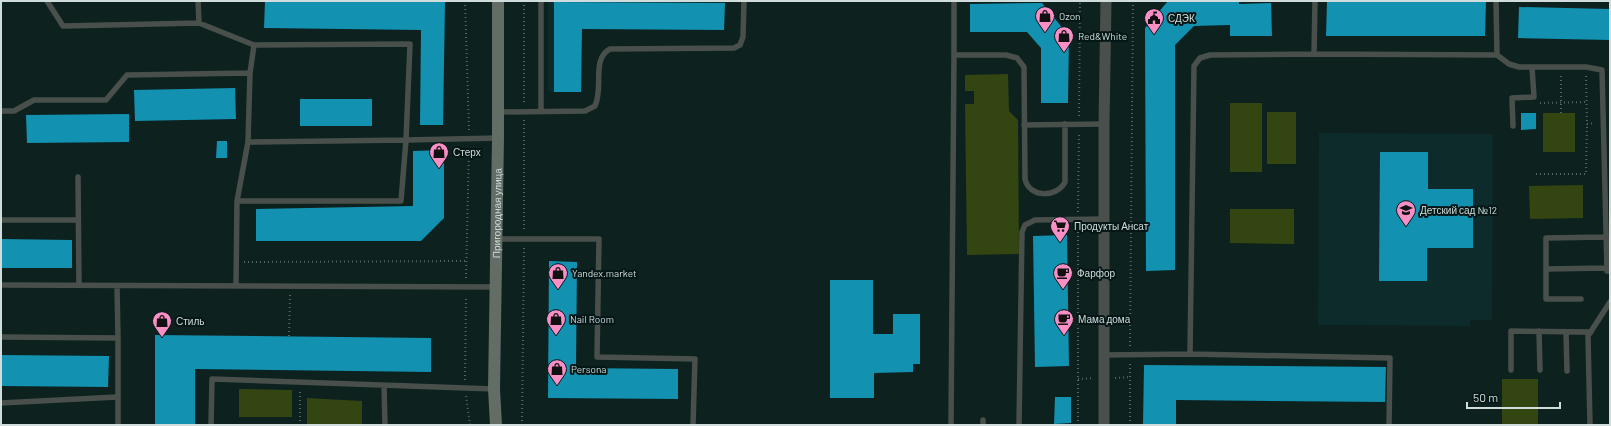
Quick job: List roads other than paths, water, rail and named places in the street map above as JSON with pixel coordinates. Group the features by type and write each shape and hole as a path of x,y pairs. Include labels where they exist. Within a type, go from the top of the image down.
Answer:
{"street":[{"name":"Пригородная улица","path":"496,425 494,389 497,239 498,1"},
{"path":"1104,425 1104,124 1106,1"}],"lane":[{"path":"47,1 63,26 199,23 254,45 410,44 406,140 401,201 237,201"},
{"path":"198,1 199,23"},
{"path":"541,1 541,111"},
{"path":"498,112 585,111 595,106 599,97 599,61 603,53 610,49 734,48 740,45 743,37 744,1"},
{"path":"951,425 954,1"},
{"path":"1314,54 1315,1"},
{"path":"1496,1 1497,55"},
{"path":"236,286 237,201 248,142 250,73 254,45"},
{"path":"954,55 1006,55 1017,58 1024,67 1026,185 1034,192 1057,192 1062,188 1065,182 1065,124"},
{"path":"1190,354 1194,66 1200,58 1210,55 1497,55 1510,64 1519,67 1586,67 1602,70 1606,237 1609,270 1546,269"},
{"path":"1513,126 1512,98 1534,97 1532,67"},
{"path":"1,111 14,111 34,100 106,100 127,74 250,73"},
{"path":"1024,125 1104,124"},
{"path":"248,142 498,138"},
{"path":"78,177 79,285"},
{"path":"1019,425 1022,232 1025,225 1035,220 1104,219"},
{"path":"1,220 78,220"},
{"path":"1581,299 1546,299 1546,238 1606,237"},
{"path":"497,239 599,239 597,358 695,359 693,425"},
{"path":"1,285 496,287"},
{"path":"117,286 118,425"},
{"path":"1590,425 1588,336 1610,302"},
{"path":"1511,370 1511,331 1591,332"},
{"path":"1539,331 1540,370"},
{"path":"1566,332 1567,371"},
{"path":"1,336 118,338"},
{"path":"1104,355 1190,354 1390,358 1389,425"},
{"path":"211,425 212,379 494,389"},
{"path":"384,386 385,425"},
{"path":"1,403 117,397"}],"place":[{"name":"Ozon","path":"1045,33"},
{"name":"СДЭК","path":"1154,35"},
{"name":"Red&White","path":"1064,53"},
{"name":"Стерх","path":"439,169"},
{"name":"Детский сад №12","path":"1406,227"},
{"name":"Продукты Ансат","path":"1060,243"},
{"name":"Yandex.market","path":"558,290"},
{"name":"Фарфор","path":"1063,290"},
{"name":"Nail Room","path":"556,336"},
{"name":"Мама дома","path":"1064,336"},
{"name":"Стиль","path":"162,338"},
{"name":"Persona","path":"557,386"}]}
